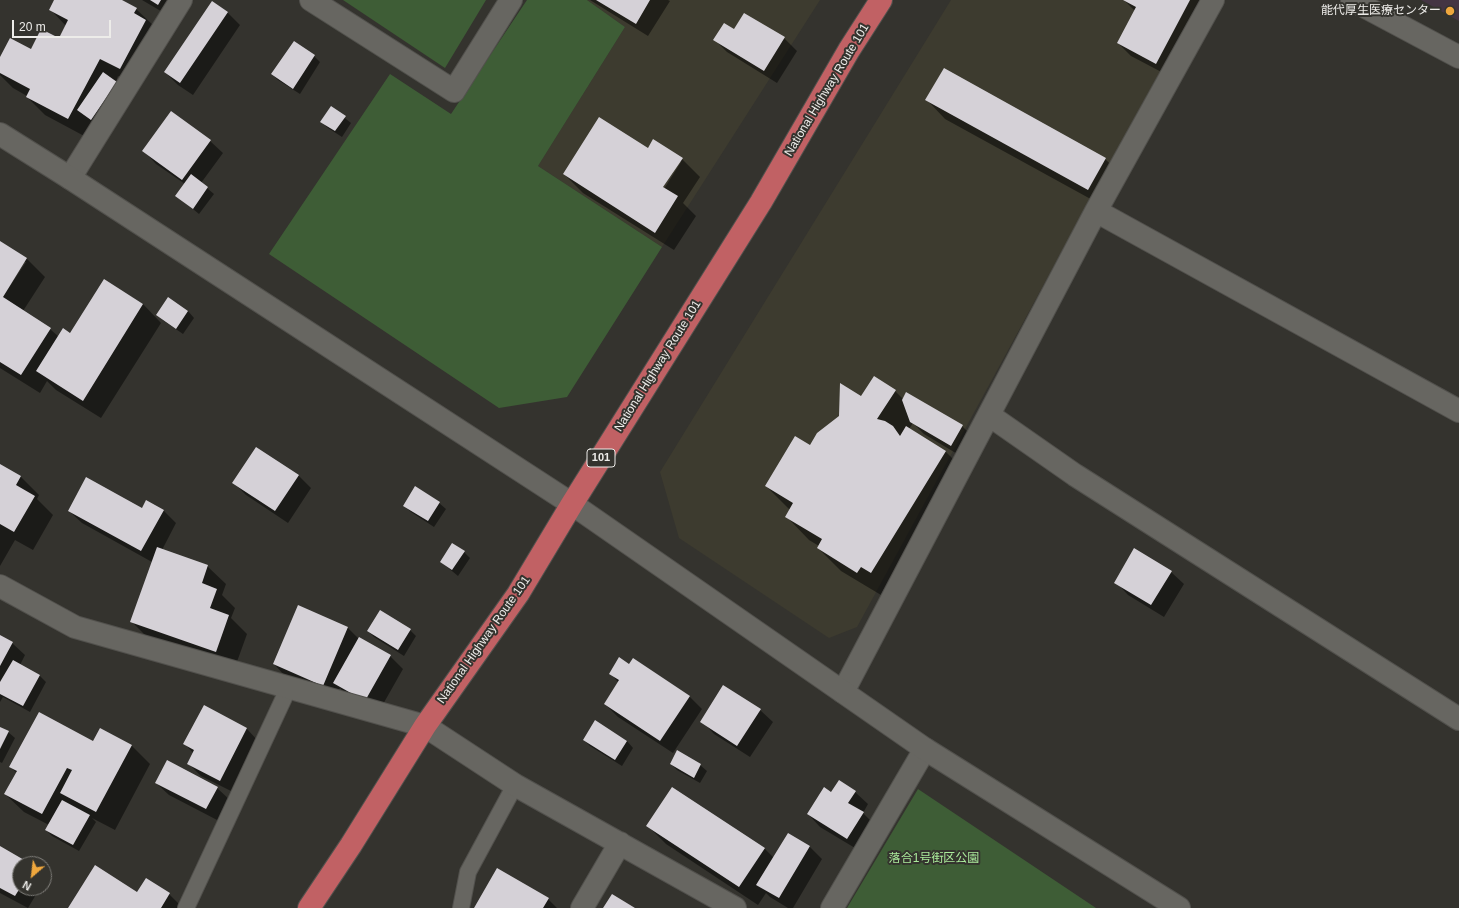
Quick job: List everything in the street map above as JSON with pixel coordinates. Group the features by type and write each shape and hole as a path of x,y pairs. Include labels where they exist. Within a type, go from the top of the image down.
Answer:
{"highway":[{"name":"National Highway Route 101","path":"309,908 425,726 518,594 572,504 761,202 849,50 881,0"}],"street":[{"path":"70,178 181,0"},
{"path":"311,0 454,92 511,0"},
{"path":"843,692 1096,211 1213,0"},
{"path":"1352,0 1459,57"},
{"path":"0,134 572,504 925,748 1179,908"},
{"path":"1096,211 1459,411"},
{"path":"989,415 1075,475 1459,719"},
{"path":"0,586 75,627 425,726 515,785 736,908"},
{"path":"832,908 925,748"},
{"path":"582,908 620,843"}],"lane":[{"path":"186,908 289,687"},
{"path":"461,908 468,872 515,785"}],"shaded area":[{"path":"587,0 820,0 662,247 538,166 625,27"},
{"path":"951,0 1199,0 857,627 829,638 679,538 660,472"},
{"name":"能代厚生医療センター","path":"1421,0 1459,0 1459,21"}],"green space":[{"path":"343,0 486,0 445,68"},
{"path":"527,0 587,0 625,27 538,166 662,247 567,397 499,408 269,254 390,74 451,114"},
{"name":"落合1号街区公園","path":"918,789 1096,908 847,908"}],"building":[{"path":"54,0 122,0 137,8 134,13 146,20 120,69 100,59 68,119 26,97 30,89 0,73 0,57 10,38 31,49 41,29 59,38 68,20 49,10"},
{"path":"150,0 161,0 158,5"},
{"path":"596,0 650,0 636,24"},
{"path":"1123,0 1190,0 1156,64 1117,43 1136,7"},
{"path":"212,1 228,12 180,83 164,72"},
{"path":"744,13 785,37 764,71 713,40 724,23 734,29"},
{"path":"294,41 315,55 293,89 271,74"},
{"path":"944,68 1106,158 1088,190 925,100"},
{"path":"103,72 117,82 91,120 77,110"},
{"path":"331,106 346,116 335,131 320,122"},
{"path":"171,111 211,140 182,180 142,151"},
{"path":"599,117 648,148 653,139 683,158 663,187 678,196 655,233 563,174"},
{"path":"191,174 208,187 193,209 175,196"},
{"path":"0,241 27,258 3,297 51,328 21,375 0,362"},
{"path":"104,279 143,304 83,401 36,371 63,328 70,333"},
{"path":"168,297 188,311 176,329 156,315"},
{"path":"874,376 896,390 877,419 885,421 893,426 900,436 906,426 946,451 871,573 861,567 857,573 817,548 822,539 785,517 793,503 765,486 795,436 810,445 817,433 839,416 840,383 861,396"},
{"path":"906,392 963,425 951,446 910,422 902,400"},
{"path":"256,447 299,475 275,511 232,483"},
{"path":"0,464 21,476 16,485 35,496 14,532 0,524"},
{"path":"86,477 142,508 146,500 164,510 141,551 68,511"},
{"path":"415,486 440,502 428,521 403,506"},
{"path":"452,543 465,551 452,570 440,562"},
{"path":"157,547 208,565 202,583 217,589 210,608 229,615 216,652 130,622"},
{"path":"1134,548 1172,571 1151,605 1114,583"},
{"path":"298,605 348,627 323,686 273,664"},
{"path":"380,610 411,629 398,650 367,631"},
{"path":"0,635 13,642 0,666"},
{"path":"359,637 391,655 365,701 333,683"},
{"path":"619,657 629,664 633,658 690,696 660,741 604,704 619,680 609,674"},
{"path":"13,660 40,675 23,706 0,694 0,682"},
{"path":"723,685 761,709 737,746 700,722"},
{"path":"204,705 247,728 220,781 187,764 194,750 183,744"},
{"path":"39,712 93,741 100,728 132,745 96,812 60,793 72,770 67,768 42,814 4,794 17,771 9,767"},
{"path":"595,720 627,741 615,760 583,740"},
{"path":"0,727 9,731 0,749"},
{"path":"677,750 701,764 694,778 670,764"},
{"path":"167,760 218,787 206,809 155,783"},
{"path":"839,780 856,791 848,803 864,812 847,839 807,814 824,787 831,792"},
{"path":"672,787 765,848 739,887 646,826"},
{"path":"62,800 90,815 73,845 45,830"},
{"path":"788,833 810,846 779,898 756,885"},
{"path":"0,846 17,856 12,856 12,894 0,888"},
{"path":"95,865 137,892 146,878 170,893 161,908 68,908"},
{"path":"497,868 549,898 543,908 474,908"},
{"path":"612,894 635,908 603,908"}],"place":[{"name":"能代厚生医療センター","path":"1450,11"}]}
